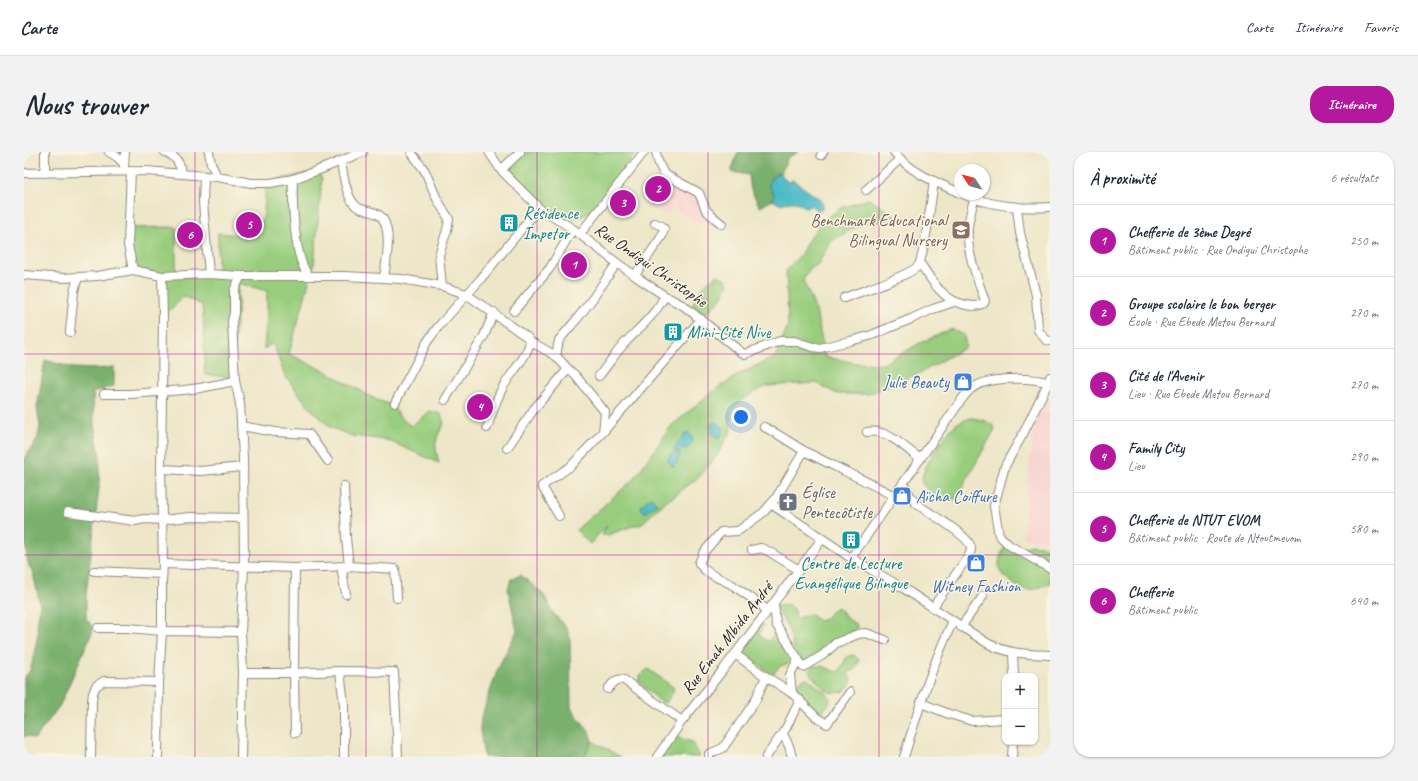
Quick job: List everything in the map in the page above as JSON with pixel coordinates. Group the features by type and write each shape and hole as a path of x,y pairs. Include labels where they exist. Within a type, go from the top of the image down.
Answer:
{"street":[{"path":"45,152 45,173"},
{"path":"109,152 118,157 126,169"},
{"path":"125,152 128,245 133,270"},
{"path":"165,152 176,160 181,168 180,174"},
{"path":"209,152 211,163 217,177"},
{"path":"24,173 126,169 217,177 252,183 281,182 341,162 363,152"},
{"path":"410,152 425,171 433,193 449,219 439,255 442,286"},
{"name":"Rue Ondigui Christophe","path":"489,152 501,170 540,209 577,231 616,263 665,296 684,306 745,354 780,341 794,341 820,348 850,341 870,336 937,307 954,302"},
{"path":"501,170 520,152"},
{"path":"514,311 550,268 577,231 644,152"},
{"path":"656,152 659,166 662,171 666,175 699,193 706,210 722,224"},
{"path":"894,152 915,171 954,190"},
{"path":"866,190 900,159"},
{"path":"341,162 348,191 356,206 379,215 383,219 386,227 388,253 384,278"},
{"path":"204,176 203,202 210,274"},
{"path":"293,179 292,199 300,260 303,268 309,276"},
{"path":"844,298 914,270 920,264 930,212 934,181"},
{"path":"920,264 938,289 954,302 976,306 984,303 985,300 972,261 969,243 968,229 974,200"},
{"path":"979,200 1017,208 1050,207"},
{"path":"1017,208 1020,233 1036,295 1038,330 1041,335 1050,341"},
{"path":"395,403 427,342 438,327 528,220 540,209"},
{"path":"635,275 662,236 664,229 662,226 655,223"},
{"path":"556,356 559,340 577,320 616,263"},
{"path":"24,275 78,278 133,270 162,276 210,274 241,276 384,278 401,279 442,286 466,294 494,312 530,340 556,356 575,375 604,412 603,432"},
{"path":"158,757 163,564 161,470 164,319 162,276"},
{"path":"241,276 234,290 234,313 232,321 235,381 240,404 242,467 244,566 241,632 243,673 241,757"},
{"path":"70,332 74,291 78,278"},
{"path":"599,376 625,343 652,316 665,296"},
{"path":"445,400 484,336 494,312"},
{"path":"559,516 542,486 571,466 603,432 701,319"},
{"path":"487,428 502,388 530,345 530,340"},
{"path":"507,448 534,409 568,369"},
{"path":"851,558 962,398 980,384 1009,379 1026,379 1049,381 1024,432 1005,466 994,506 999,535 1009,545 1049,568"},
{"path":"104,394 130,394 200,388 235,381"},
{"path":"241,426 275,432 309,434 328,461"},
{"path":"764,427 804,451 894,496"},
{"path":"867,432 876,431 886,434 920,459"},
{"path":"768,611 735,587 709,572 699,563 701,556 721,532 736,532 740,530 761,514 771,504 804,451"},
{"path":"161,470 202,471 242,467"},
{"path":"903,483 917,504 959,531 970,544 971,550 969,555 933,607"},
{"path":"344,486 346,538 349,566"},
{"path":"771,504 851,558 933,607 991,645 1013,653 1050,655"},
{"path":"68,512 135,521 144,519 162,520 190,517 243,518"},
{"name":"Rue Emah Mbida André","path":"658,757 682,720 735,654 822,539"},
{"path":"752,550 761,548 799,570"},
{"path":"163,564 295,568 349,566 396,569 397,598"},
{"path":"346,594 342,572 349,566"},
{"path":"295,568 295,733"},
{"path":"94,571 162,574"},
{"path":"962,626 983,596"},
{"path":"774,602 776,624 803,667 823,655 836,643 861,633 876,636 885,640"},
{"path":"904,757 920,702 953,621"},
{"path":"98,628 128,628 162,631 241,632"},
{"path":"1013,653 1014,673"},
{"path":"735,654 766,677 792,693 816,717 827,724 850,692"},
{"path":"792,693 790,675 798,659"},
{"path":"243,673 294,673 340,670 394,672 398,757"},
{"path":"340,670 344,705 344,757"},
{"path":"709,757 709,754 723,748 755,701 766,677"},
{"path":"608,689 616,680 624,680 682,720"},
{"path":"91,757 92,701 96,686 104,681 159,682"},
{"path":"766,757 783,734 800,700"},
{"path":"920,702 949,714 972,721 1002,719"},
{"path":"783,734 789,746 792,757"},
{"path":"1012,757 1013,745"}],"shaded area":[{"path":"658,173 697,193 705,216 700,224 675,209 665,215 647,206"},
{"path":"1050,395 1050,541 1023,538 1035,411 1049,413"}],"green space":[{"path":"524,152 637,152 591,212 580,217 561,220 514,177 508,165"},
{"path":"738,152 798,152 787,158 781,174 777,173 769,186 774,194 773,200 760,207 751,190 749,175 731,172"},
{"path":"317,171 322,179 314,264 289,354 329,373 377,400 392,405 400,417 411,426 430,411 441,414 444,424 438,435 436,443 439,463 387,440 352,436 330,427 310,408 285,376 273,343 264,349 267,315 267,291 238,283 238,307 231,377 205,375 202,305 183,296 161,320 161,276 132,265 127,228 176,227 176,276 218,275 218,233 253,236 258,233 264,214 266,182"},
{"path":"869,199 896,216 890,220 864,222 830,242 819,263 809,270 803,280 816,311 825,357 856,363 883,364 922,342 952,329 964,335 966,347 922,372 868,394 837,394 816,383 767,386 746,397 734,407 730,419 731,430 716,457 699,477 657,509 639,526 638,524 608,535 602,535 607,525 590,544 576,530 634,479 671,426 719,387 745,371 775,357 788,325 786,271 801,254 807,242 822,221 841,208"},
{"path":"718,275 725,279 728,284 721,298 706,314 697,311 692,306 696,297 709,280"},
{"path":"45,360 73,368 97,369 114,367 114,386 93,392 94,425 100,456 99,488 86,594 86,619 94,628 60,705 35,739 28,736 24,737 24,677 29,672 32,664 38,633 37,626 40,604 33,573 27,558 24,527 24,458 37,440 39,432 40,425 37,408"},
{"path":"971,418 983,420 993,425 995,429 955,500 945,501 938,498 922,483 924,471 939,444 950,430 958,423"},
{"path":"1032,545 1050,547 1050,583 1030,590 1020,588 1002,574 999,563 1002,552 1006,546 1021,548"},
{"path":"521,575 544,595 553,613 567,628 570,638 571,708 589,731 592,741 584,757 484,757 480,729 481,718 498,668 517,631 508,589 511,579"},
{"path":"790,605 795,610 795,616 798,618 809,614 820,621 836,607 842,611 845,617 857,625 857,628 849,642 842,644 833,641 829,642 806,662 800,658 794,650 787,626 775,607"},
{"path":"764,625 759,634 763,639 769,641 774,633 776,633 789,648 794,657 790,663 782,665 771,676 762,666 744,657 742,652 743,648 760,626"},
{"path":"854,655 859,660 855,669 848,673 852,680 848,688 844,691 836,693 827,691 809,673 811,667 817,666 826,667 835,672 839,671 847,657"},
{"path":"648,669 673,687 674,689 666,703 661,702 640,683 640,676"},
{"path":"807,678 829,696 830,701 828,705 819,715 792,690 802,680"},
{"path":"676,737 693,742 700,757 661,757"},
{"path":"592,741 621,757 584,757"}],"water":[{"path":"778,173 781,174 788,183 793,180 819,199 823,205 822,208 817,211 811,205 806,208 796,202 779,204 773,200 774,194 769,186 770,180"},
{"path":"715,422 724,428 719,439 710,433 712,423"},
{"path":"688,432 693,441 692,444 687,448 674,451 673,449"},
{"path":"678,452 680,454 677,463 673,467 668,459 671,454"},
{"path":"652,497 657,505 648,510 646,513 642,510 641,506"}],"place":[{"name":"Groupe scolaire le bon berger","path":"658,189"},
{"name":"Cité de l'Avenir","path":"623,203"},
{"name":"Résidence Impetor","path":"509,223"},
{"name":"Chefferie de NTUT EVOM","path":"249,225"},
{"name":"Benchmark Educational Bilingual Nursery","path":"961,230"},
{"name":"Chefferie","path":"190,235"},
{"name":"Chefferie de 3ème Degré","path":"574,265"},
{"name":"Mini-Cité Nive","path":"673,332"},
{"name":"Julie Beauty","path":"963,382"},
{"name":"Family City","path":"480,407"},
{"name":"Aïcha Coiffure","path":"902,496"},
{"name":"Église Pentecôtiste","path":"788,502"},
{"name":"Centre de Lecture Evangélique Bilingue","path":"851,540"},
{"name":"Witney Fashion","path":"976,563"}]}
